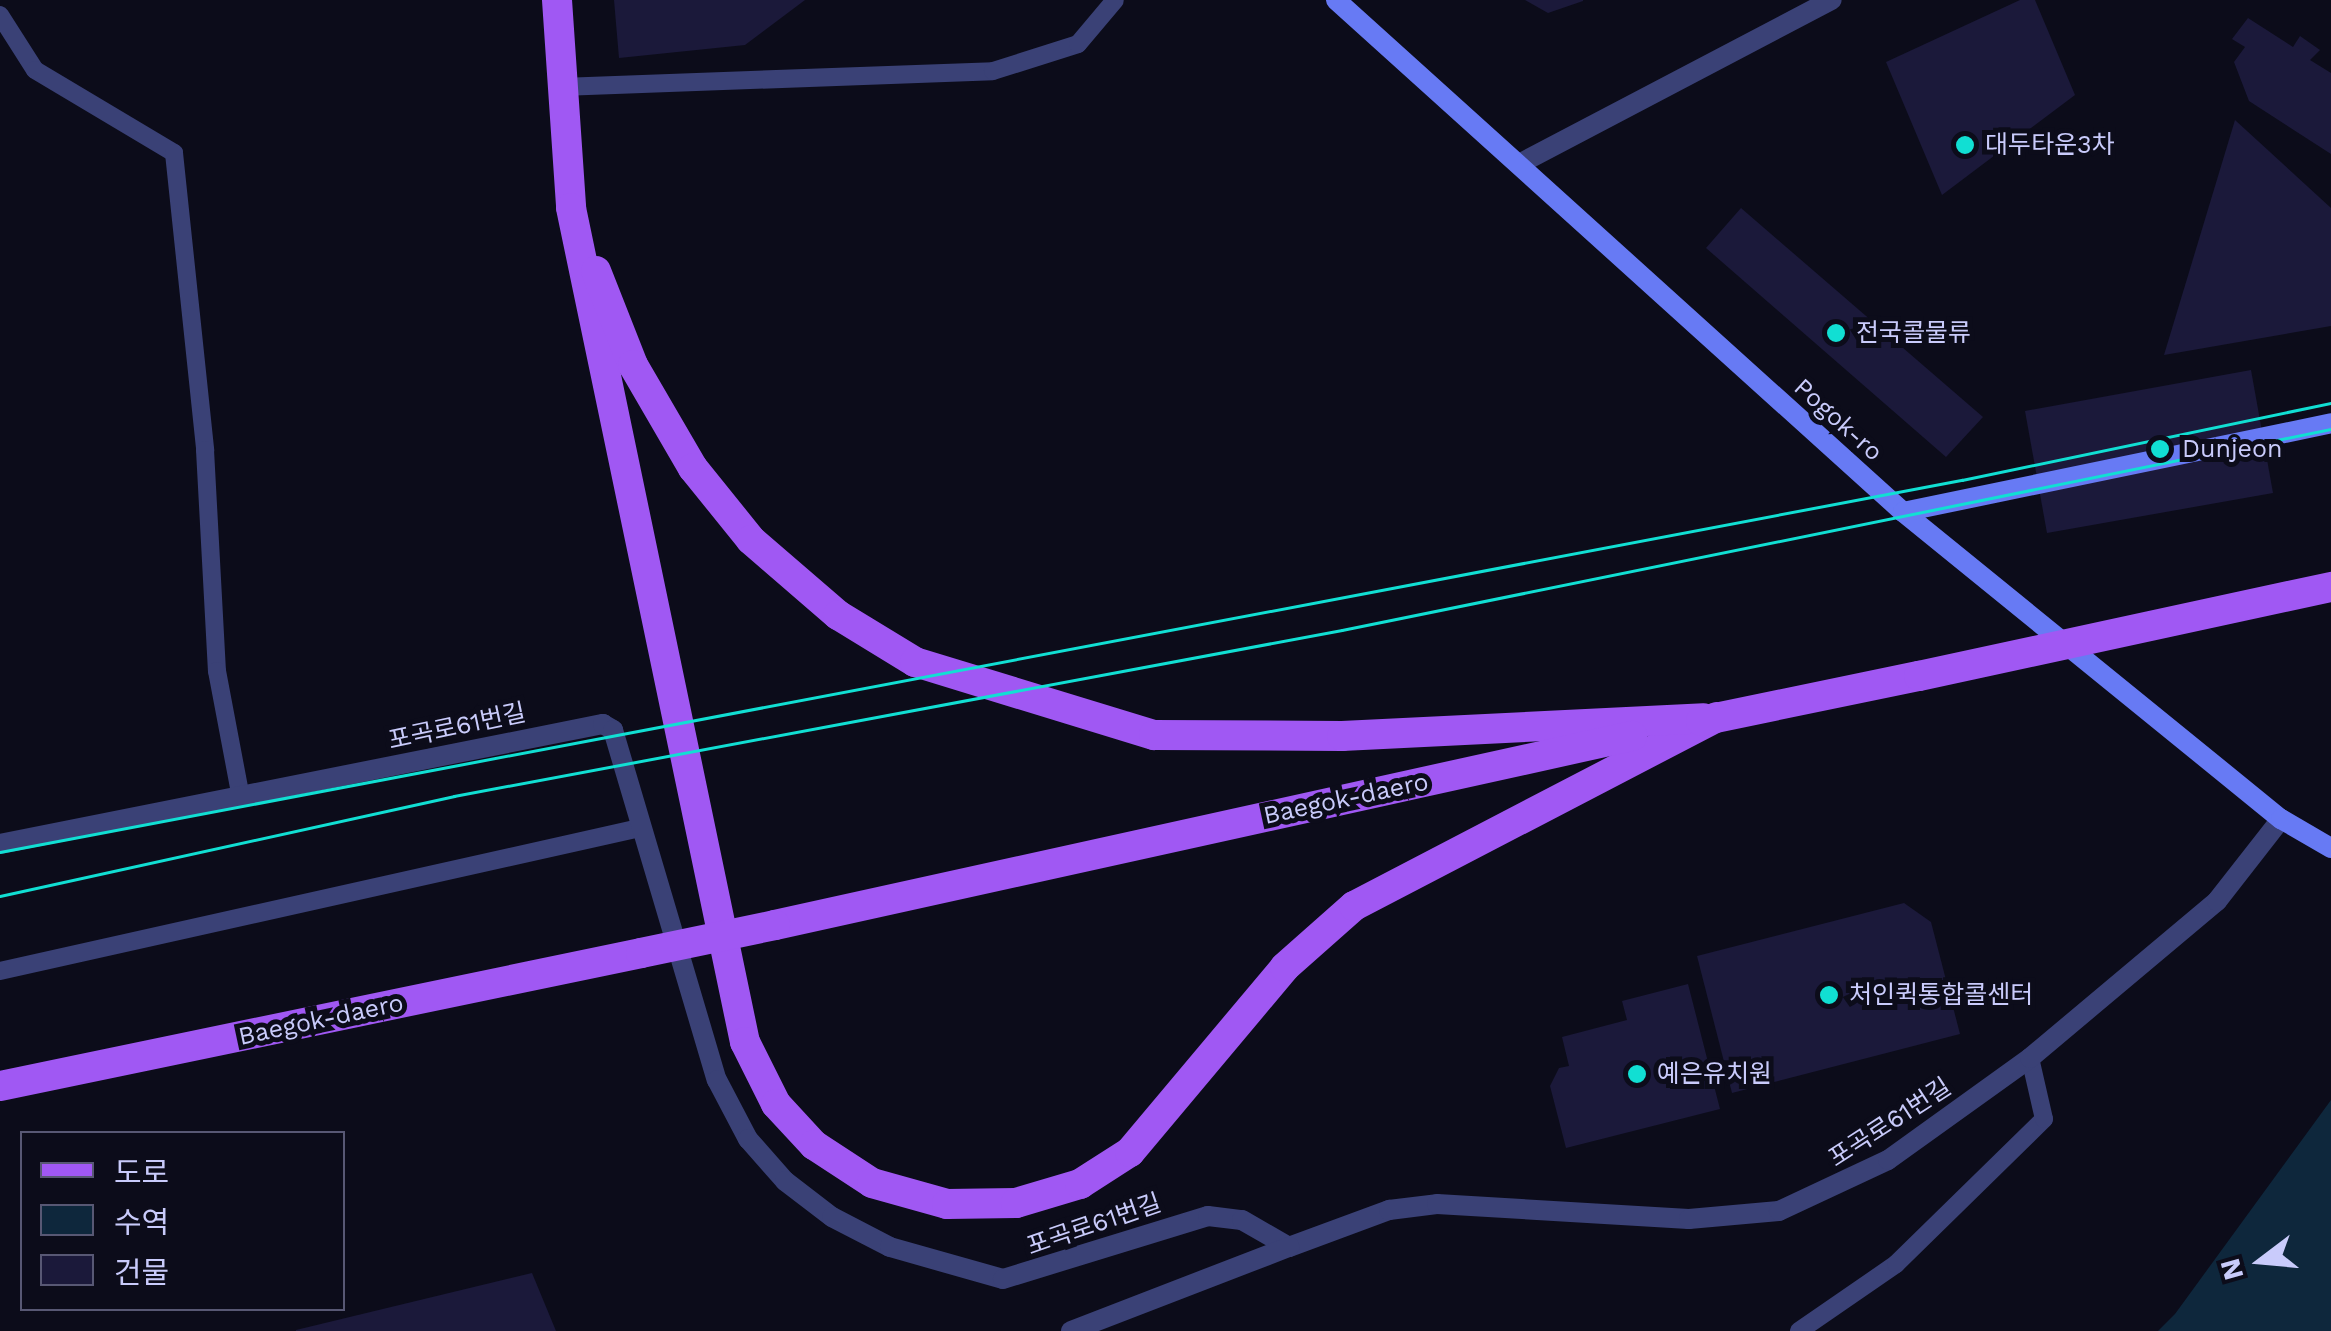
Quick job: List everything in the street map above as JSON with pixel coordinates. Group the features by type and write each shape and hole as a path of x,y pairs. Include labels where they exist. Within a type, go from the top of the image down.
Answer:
{"main road":[{"path":"556,0 570,208 745,1042 776,1104 814,1146 872,1183 947,1204 1016,1203 1080,1184 1130,1152 1285,968 1354,906 1717,717"},
{"path":"570,208 633,364 693,468 751,540 838,615 914,662 1154,735 1342,736 1717,717"},
{"name":"Baegok-daero","path":"0,1086 642,954 1717,717 2331,588"}],"street":[{"name":"Pogok-ro","path":"1336,0 1903,512 2280,819 2331,848"},
{"path":"1519,164 1832,0"},
{"path":"1903,512 2331,423"},
{"name":"포곡로61번길","path":"0,844 602,724 613,730 717,1080 748,1138 784,1181 832,1217 890,1247 1003,1280 1208,1216 1242,1220 1290,1247 1389,1210 1437,1204 1688,1219 1780,1211 1888,1160 2030,1058 2216,901 2280,819"},
{"path":"1071,1331 1290,1247"}],"lane":[{"path":"560,87 993,71 1078,44 1114,0"},
{"path":"0,15 35,70 174,153 205,450 217,671 240,798"},
{"path":"0,971 640,828"},
{"path":"1799,1331 1896,1264 2044,1120 2030,1058"}],"water":[{"path":"2331,1100 2331,1331 2158,1331 2175,1314"}],"building":[{"path":"614,0 805,0 745,45 619,58"},
{"path":"1525,0 1583,0 1583,1 1548,13"},
{"name":"대두타운3차","path":"2020,0 2035,0 2075,95 1942,195 1886,62"},
{"path":"2248,18 2293,47 2300,36 2320,50 2310,60 2331,73 2331,154 2249,101 2234,62 2245,47 2232,39"},
{"path":"2235,120 2331,208 2331,326 2164,355"},
{"path":"1741,208 1983,417 1946,457 1706,248"},
{"path":"2251,370 2273,493 2047,533 2025,411"},
{"path":"1904,903 1931,922 1960,1034 1732,1093 1697,956"},
{"path":"1688,984 1720,1109 1566,1148 1550,1086 1559,1068 1569,1066 1562,1037 1627,1020 1622,1001"},
{"path":"532,1273 556,1331 296,1331 296,1330"}],"tram line":[{"path":"0,852 1962,480 2331,403"},
{"path":"0,896 454,796 1342,630 2331,429"}],"place":[{"name":"대두타운3차","path":"1965,145"},
{"name":"전국콜물류","path":"1836,333"},
{"name":"Dunjeon","path":"2160,449"},
{"name":"처인퀵통합콜센터","path":"1829,995"},
{"name":"예은유치원","path":"1637,1074"}]}
